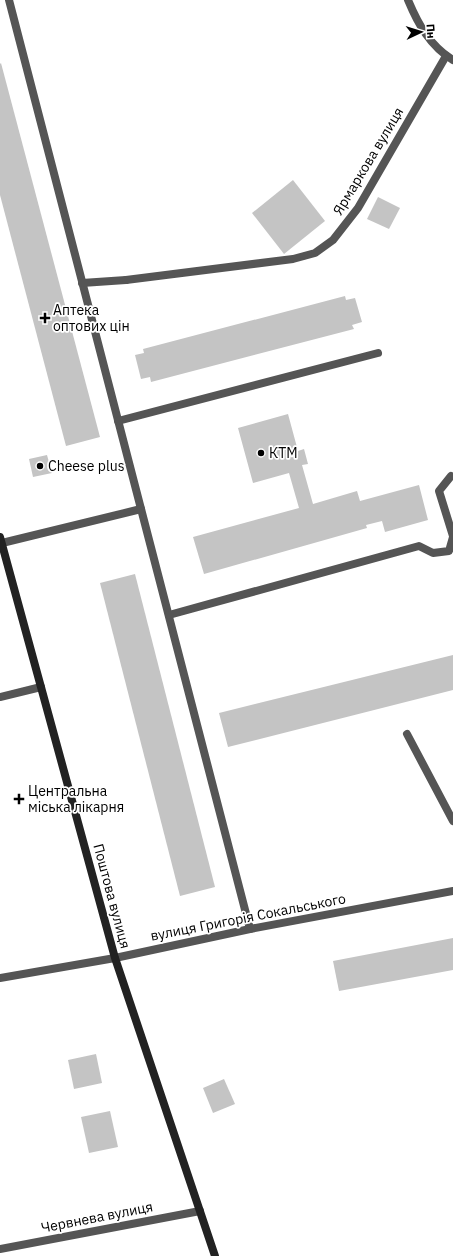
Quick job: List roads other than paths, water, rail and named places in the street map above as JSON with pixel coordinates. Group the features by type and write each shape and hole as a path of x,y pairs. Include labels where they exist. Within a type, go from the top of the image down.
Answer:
{"street":[{"path":"9,0 250,929"},
{"path":"408,0 420,28 449,58"},
{"name":"Ярмаркова вулиця","path":"82,283 126,280 293,259 315,253 333,240 358,208 449,58"},
{"path":"118,421 378,353"},
{"path":"169,615 419,546 433,554 449,551 453,537 439,490 451,476"},
{"path":"1,540 141,509"},
{"name":"Поштова вулиця","path":"1,540 115,958 214,1256"},
{"path":"0,697 41,686"},
{"path":"407,734 453,821"},
{"name":"вулиця Григорія Сокальського","path":"0,978 115,958 250,929 453,891"},
{"name":"Червнева вулиця","path":"0,1249 200,1211"}],"place":[{"name":"Аптека оптових цін","path":"45,318"},
{"name":"КТМ","path":"261,453"},
{"name":"Cheese plus","path":"40,466"},
{"name":"Центральна міська лікарня","path":"19,799"}]}
